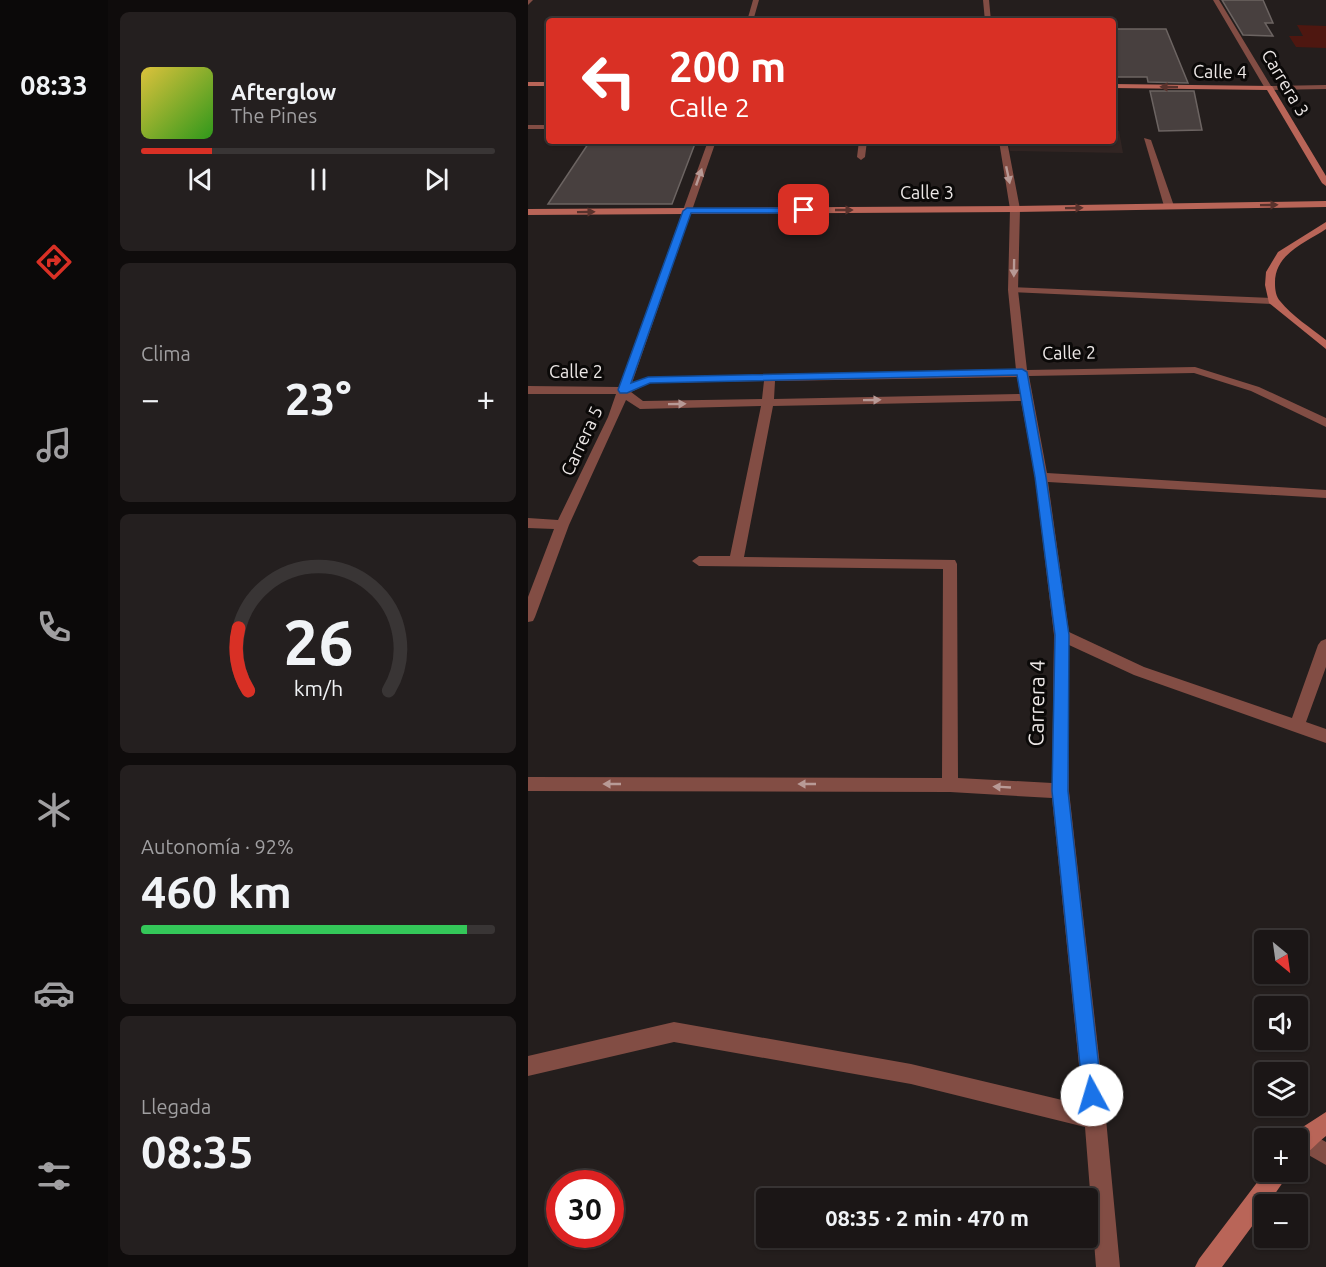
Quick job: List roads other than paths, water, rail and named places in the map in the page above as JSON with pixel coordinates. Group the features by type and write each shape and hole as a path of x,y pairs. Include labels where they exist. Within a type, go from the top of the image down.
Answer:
{"main road":[{"path":"528,84 546,84"},
{"name":"Calle 4","path":"1116,86 1269,88"},
{"name":"Carrera 3","path":"1269,88 1326,183"},
{"name":"Calle 3","path":"528,212 1016,209 1326,204"},
{"path":"1326,225 1274,260 1269,273 1273,301 1326,346"},
{"path":"1308,1138 1326,1123"},
{"path":"1207,1267 1271,1182"}],"street":[{"path":"751,18 756,0"},
{"path":"986,0 988,18"},
{"name":"Carrera 3","path":"1216,0 1269,88"},
{"name":"Calle 4","path":"1269,88 1326,87"},
{"path":"528,127 546,127"},
{"path":"1147,140 1169,206"},
{"name":"Carrera 5","path":"528,618 562,525 614,417 711,144"},
{"path":"861,157 863,144"},
{"name":"Carrera 4","path":"1004,144 1016,209 1013,290 1022,372 1041,477 1062,635 1060,791 1095,1119 1108,1267"},
{"path":"1013,290 1273,301"},
{"name":"Calle 2","path":"528,390 623,390 648,380 1195,370 1256,389 1326,423"},
{"path":"736,560 768,402 770,378"},
{"name":"Calle 2","path":"623,390 640,405 1027,397"},
{"path":"1041,477 1326,494"},
{"path":"528,524 562,525"},
{"path":"699,561 950,564 951,784"},
{"path":"1062,635 1138,670 1326,736"},
{"path":"1297,726 1326,645"},
{"path":"528,784 951,784 1060,791"},
{"path":"528,1066 674,1032 911,1074 1095,1119"},
{"path":"1308,1147 1326,1154"}]}
